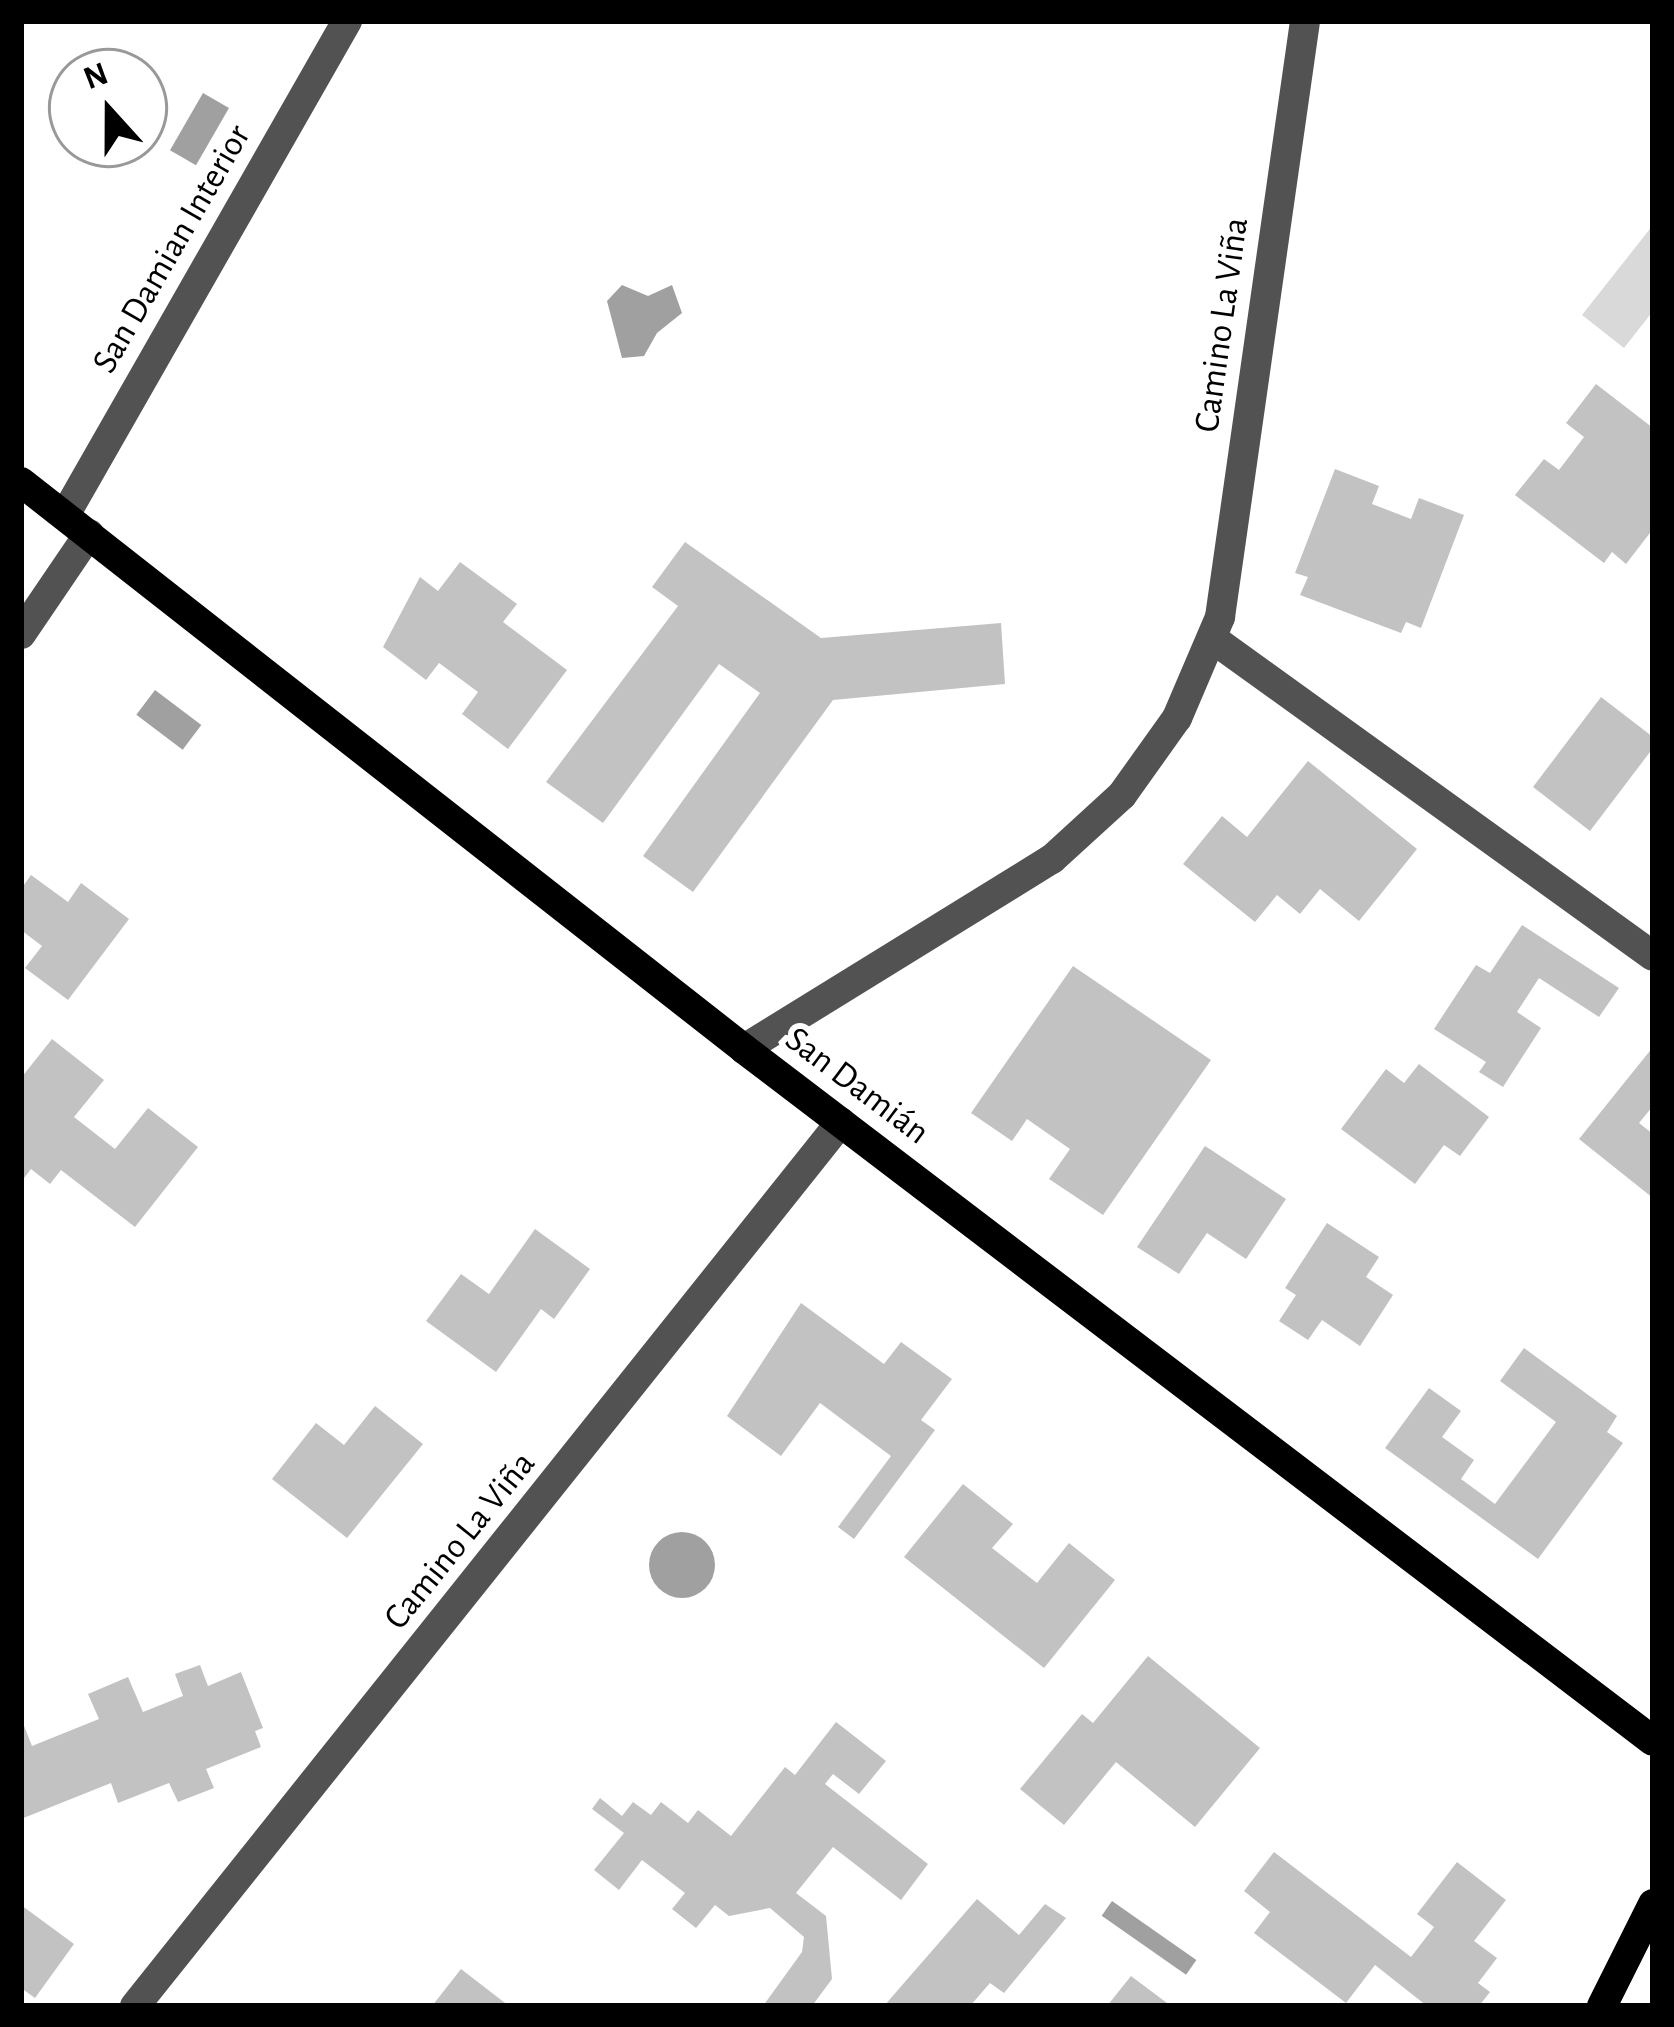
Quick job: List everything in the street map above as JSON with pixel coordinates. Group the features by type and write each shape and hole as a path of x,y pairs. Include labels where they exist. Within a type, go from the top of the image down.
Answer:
{"main road":[{"name":"San Damián","path":"21,482 743,1049 1653,1741"},
{"path":"1602,2006 1653,1904"}],"street":[{"name":"San Damian Interior","path":"21,634 347,21"},
{"name":"Camino La Viña","path":"743,1049 1012,886 1089,829 1152,757 1213,639 1305,21"},
{"path":"1213,639 1653,956"},
{"name":"Camino La Viña","path":"135,2006 841,1122"}],"shaded area":[{"path":"203,93 229,108 196,165 170,150"},
{"path":"1653,225 1653,311 1624,348 1582,315"},
{"path":"622,285 648,296 672,285 682,313 657,333 644,356 622,358 607,301"},
{"path":"155,690 201,725 183,750 136,715"},
{"path":"682,1532 705,1542 715,1565 705,1588 682,1598 659,1588 649,1565 659,1542"},
{"path":"1112,1901 1196,1960 1186,1975 1102,1916"}],"building":[{"path":"1596,384 1653,428 1653,529 1626,564 1612,552 1604,563 1515,495 1544,459 1559,470 1584,437 1566,423"},
{"path":"1335,469 1379,486 1372,504 1411,519 1419,498 1464,515 1421,628 1406,622 1401,633 1300,595 1308,577 1295,573"},
{"path":"685,542 821,638 1001,623 1005,684 833,700 693,892 643,856 760,693 719,664 603,823 546,782 678,606 652,587"},
{"path":"460,562 517,604 503,622 567,670 508,749 462,714 478,692 439,663 426,680 383,647 420,577 438,591"},
{"path":"1601,697 1653,737 1653,748 1590,831 1533,787"},
{"path":"1308,761 1417,849 1359,921 1320,889 1300,914 1277,895 1255,922 1183,864 1222,816 1247,837"},
{"path":"31,875 68,902 81,883 129,919 68,1000 25,968 42,946 21,930 21,889"},
{"path":"1522,925 1619,988 1599,1017 1539,978 1517,1012 1541,1028 1503,1087 1479,1072 1486,1062 1434,1029 1476,965 1490,973"},
{"path":"1073,966 1211,1060 1103,1215 1049,1179 1070,1149 1027,1119 1012,1141 971,1113"},
{"path":"52,1039 104,1080 74,1117 115,1149 148,1108 198,1147 135,1227 61,1170 50,1184 31,1169 21,1182 21,1078"},
{"path":"1653,1047 1653,1106 1639,1123 1653,1134 1653,1198 1579,1139"},
{"path":"1419,1064 1489,1117 1460,1156 1444,1145 1415,1184 1341,1129 1386,1069 1404,1083"},
{"path":"1205,1146 1286,1199 1246,1259 1207,1233 1179,1274 1137,1247"},
{"path":"1327,1223 1379,1257 1366,1277 1393,1295 1360,1346 1322,1320 1308,1340 1279,1321 1296,1295 1285,1288"},
{"path":"535,1229 590,1269 554,1319 541,1309 496,1372 426,1321 461,1274 489,1294"},
{"path":"801,1303 884,1364 901,1342 952,1379 921,1420 935,1430 854,1539 838,1527 891,1456 820,1403 781,1456 727,1416"},
{"path":"1524,1348 1617,1416 1607,1432 1623,1443 1538,1559 1385,1448 1429,1388 1461,1411 1442,1437 1474,1460 1461,1479 1495,1504 1556,1422 1500,1381"},
{"path":"375,1406 423,1444 347,1538 272,1479 316,1423 344,1445"},
{"path":"963,1484 1013,1524 992,1548 1037,1583 1069,1543 1115,1580 1044,1668 904,1557"},
{"path":"1148,1656 1260,1748 1195,1827 1116,1762 1064,1825 1020,1789 1082,1714 1093,1723"},
{"path":"200,1665 208,1686 241,1672 263,1728 255,1731 261,1747 206,1769 214,1788 178,1802 169,1783 118,1803 111,1783 21,1819 21,1718 32,1746 99,1719 88,1694 128,1677 143,1712 183,1696 175,1674"},
{"path":"836,1722 886,1761 859,1794 833,1774 825,1784 928,1864 901,1900 833,1847 796,1893 826,1916 832,1979 812,2006 763,2006 802,1952 804,1937 770,1908 729,1916 715,1905 696,1928 672,1909 685,1893 642,1860 619,1890 594,1870 624,1833 592,1809 600,1798 622,1816 633,1802 651,1815 661,1802 688,1823 698,1810 731,1836 785,1767 795,1775"},
{"path":"1274,1852 1411,1957 1434,1927 1417,1914 1457,1862 1506,1900 1474,1941 1497,1958 1478,1983 1490,1992 1479,2006 1427,2006 1375,1965 1346,2003 1254,1933 1270,1912 1244,1891"},
{"path":"977,1899 1019,1935 1045,1904 1066,1918 1004,1993 990,1983 970,2006 884,2006"},
{"path":"21,1905 74,1944 35,1998 21,1988"},
{"path":"461,1969 509,2006 432,2006"},
{"path":"1131,1976 1171,2006 1107,2006"}]}
